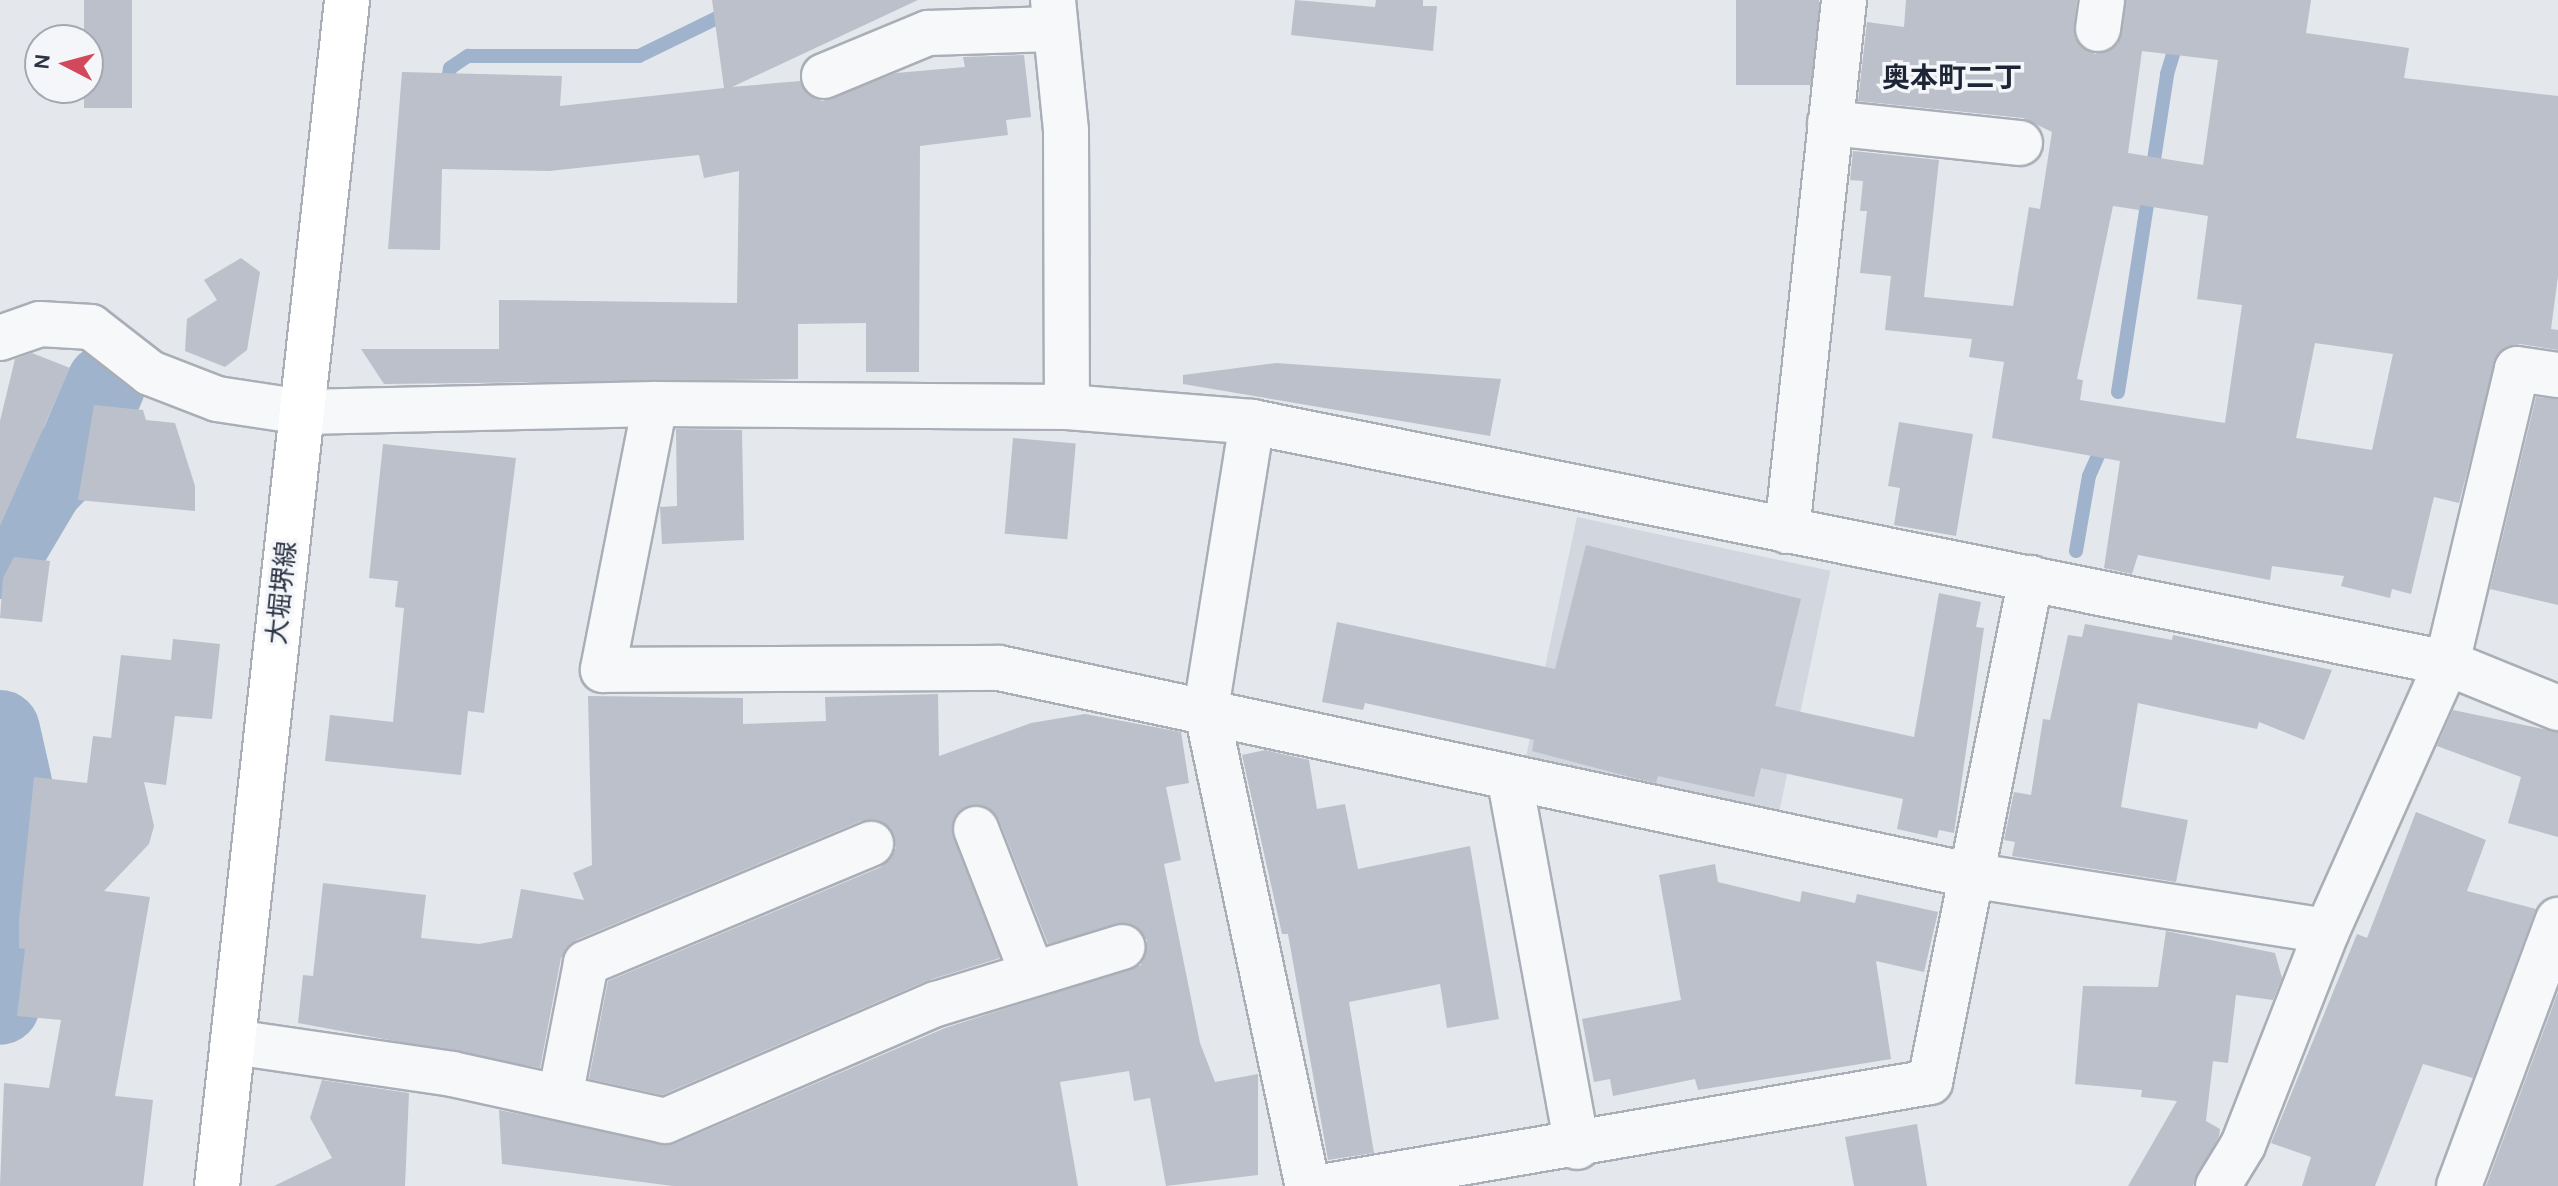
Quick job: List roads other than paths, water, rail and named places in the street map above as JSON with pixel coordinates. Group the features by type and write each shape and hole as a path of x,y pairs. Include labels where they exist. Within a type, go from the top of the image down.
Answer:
{"main road":[{"name":"大堀堺線","path":"217,1186 347,0"}],"street":[{"path":"1787,531 1844,0"},
{"path":"824,76 928,33 1053,15 1066,131 1067,407"},
{"path":"1830,123 2020,143"},
{"path":"0,338 40,324 91,327 150,373 217,399 303,412 655,404 1067,407 1252,422 2447,663 2558,708"},
{"path":"2218,1186 2243,1145 2327,931 2447,663 2517,369 2558,375"},
{"path":"655,404 603,670 999,668 1206,708 1510,781 1969,875 2327,931"},
{"path":"1252,422 1206,708 1308,1186"},
{"path":"1327,1186 1577,1147 1930,1082 1969,875 2031,578"},
{"path":"1510,781 1577,1147"},
{"path":"976,829 1032,973"},
{"path":"560,1097 586,963 871,844"},
{"path":"2459,1186 2558,920"},
{"path":"233,1042 452,1074 665,1121 936,1004 1123,947"}],"waterway":[{"path":"446,91 450,68 468,56 639,56 754,0"},
{"path":"2118,392 2167,74 2178,38"},
{"path":"0,559 44,485 78,450 106,384"},
{"path":"2076,551 2089,476 2105,440"},
{"path":"0,730 21,823 13,945 0,1005"}],"district":[{"name":"奥本町二丁","path":"1952,78"}]}
